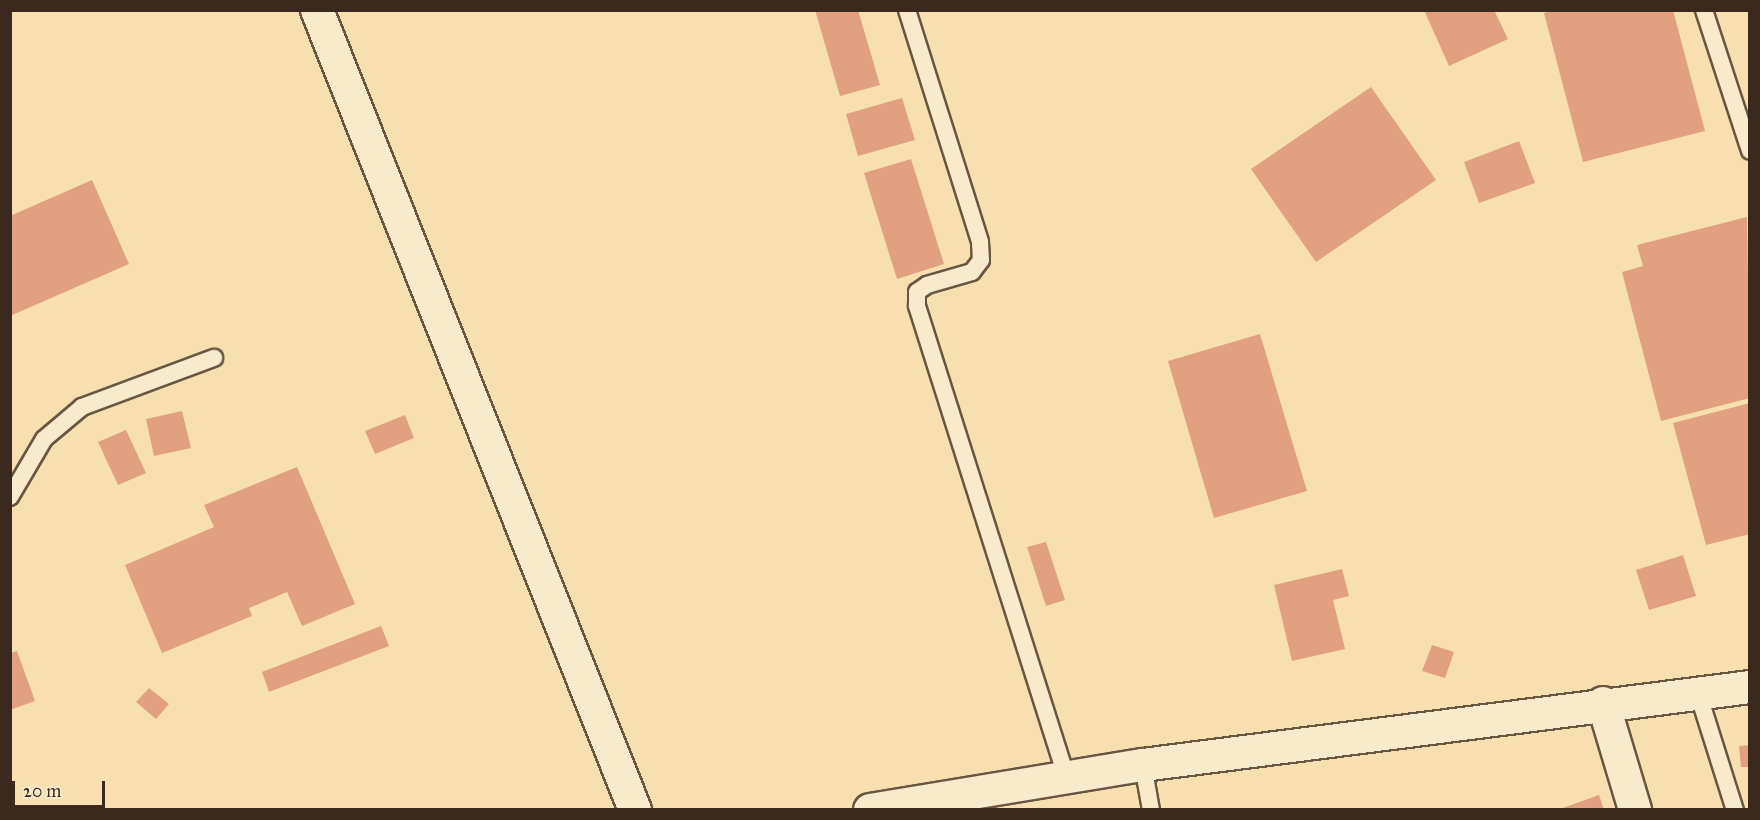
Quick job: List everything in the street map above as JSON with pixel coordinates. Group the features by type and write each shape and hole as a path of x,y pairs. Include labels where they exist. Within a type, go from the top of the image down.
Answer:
{"street":[{"path":"317,10 635,810"},
{"path":"870,810 1143,765 1603,703 1749,687"},
{"path":"1603,703 1635,810"}],"lane":[{"path":"908,10 980,242 981,260 972,272 927,285 917,292 917,306 1066,777"},
{"path":"1704,10 1749,151"},
{"path":"10,497 44,440 82,407 214,358"},
{"path":"1698,693 1735,810"},
{"path":"1143,765 1151,810"}],"building":[{"path":"815,10 858,10 880,85 840,96"},
{"path":"1424,10 1494,10 1508,39 1449,66"},
{"path":"1555,10 1673,10 1705,131 1583,162 1544,13"},
{"path":"1371,87 1436,180 1316,262 1251,169"},
{"path":"902,98 915,140 858,156 846,114"},
{"path":"1519,141 1535,183 1479,203 1464,162"},
{"path":"911,159 944,264 897,279 864,173"},
{"path":"92,180 129,264 10,316 10,216"},
{"path":"1747,217 1750,398 1661,421 1622,272 1643,266 1637,245"},
{"path":"1260,334 1307,491 1214,518 1168,361"},
{"path":"1750,403 1750,534 1706,545 1673,423"},
{"path":"182,411 191,448 154,456 146,419"},
{"path":"405,415 414,438 375,454 365,431"},
{"path":"126,430 146,473 118,485 98,442"},
{"path":"297,467 355,604 302,626 287,592 249,608 252,616 162,653 125,565 214,527 204,505"},
{"path":"1046,542 1065,600 1046,606 1027,547"},
{"path":"1683,555 1696,596 1649,610 1636,570"},
{"path":"1342,569 1349,596 1333,600 1345,649 1292,661 1274,585"},
{"path":"381,626 389,646 269,692 262,672"},
{"path":"1432,645 1454,652 1445,678 1422,671"},
{"path":"17,651 35,701 10,710 10,653"},
{"path":"149,688 169,704 156,719 136,702"},
{"path":"1750,745 1750,767 1741,767 1739,746"},
{"path":"1599,795 1604,810 1560,810 1560,809"}]}
